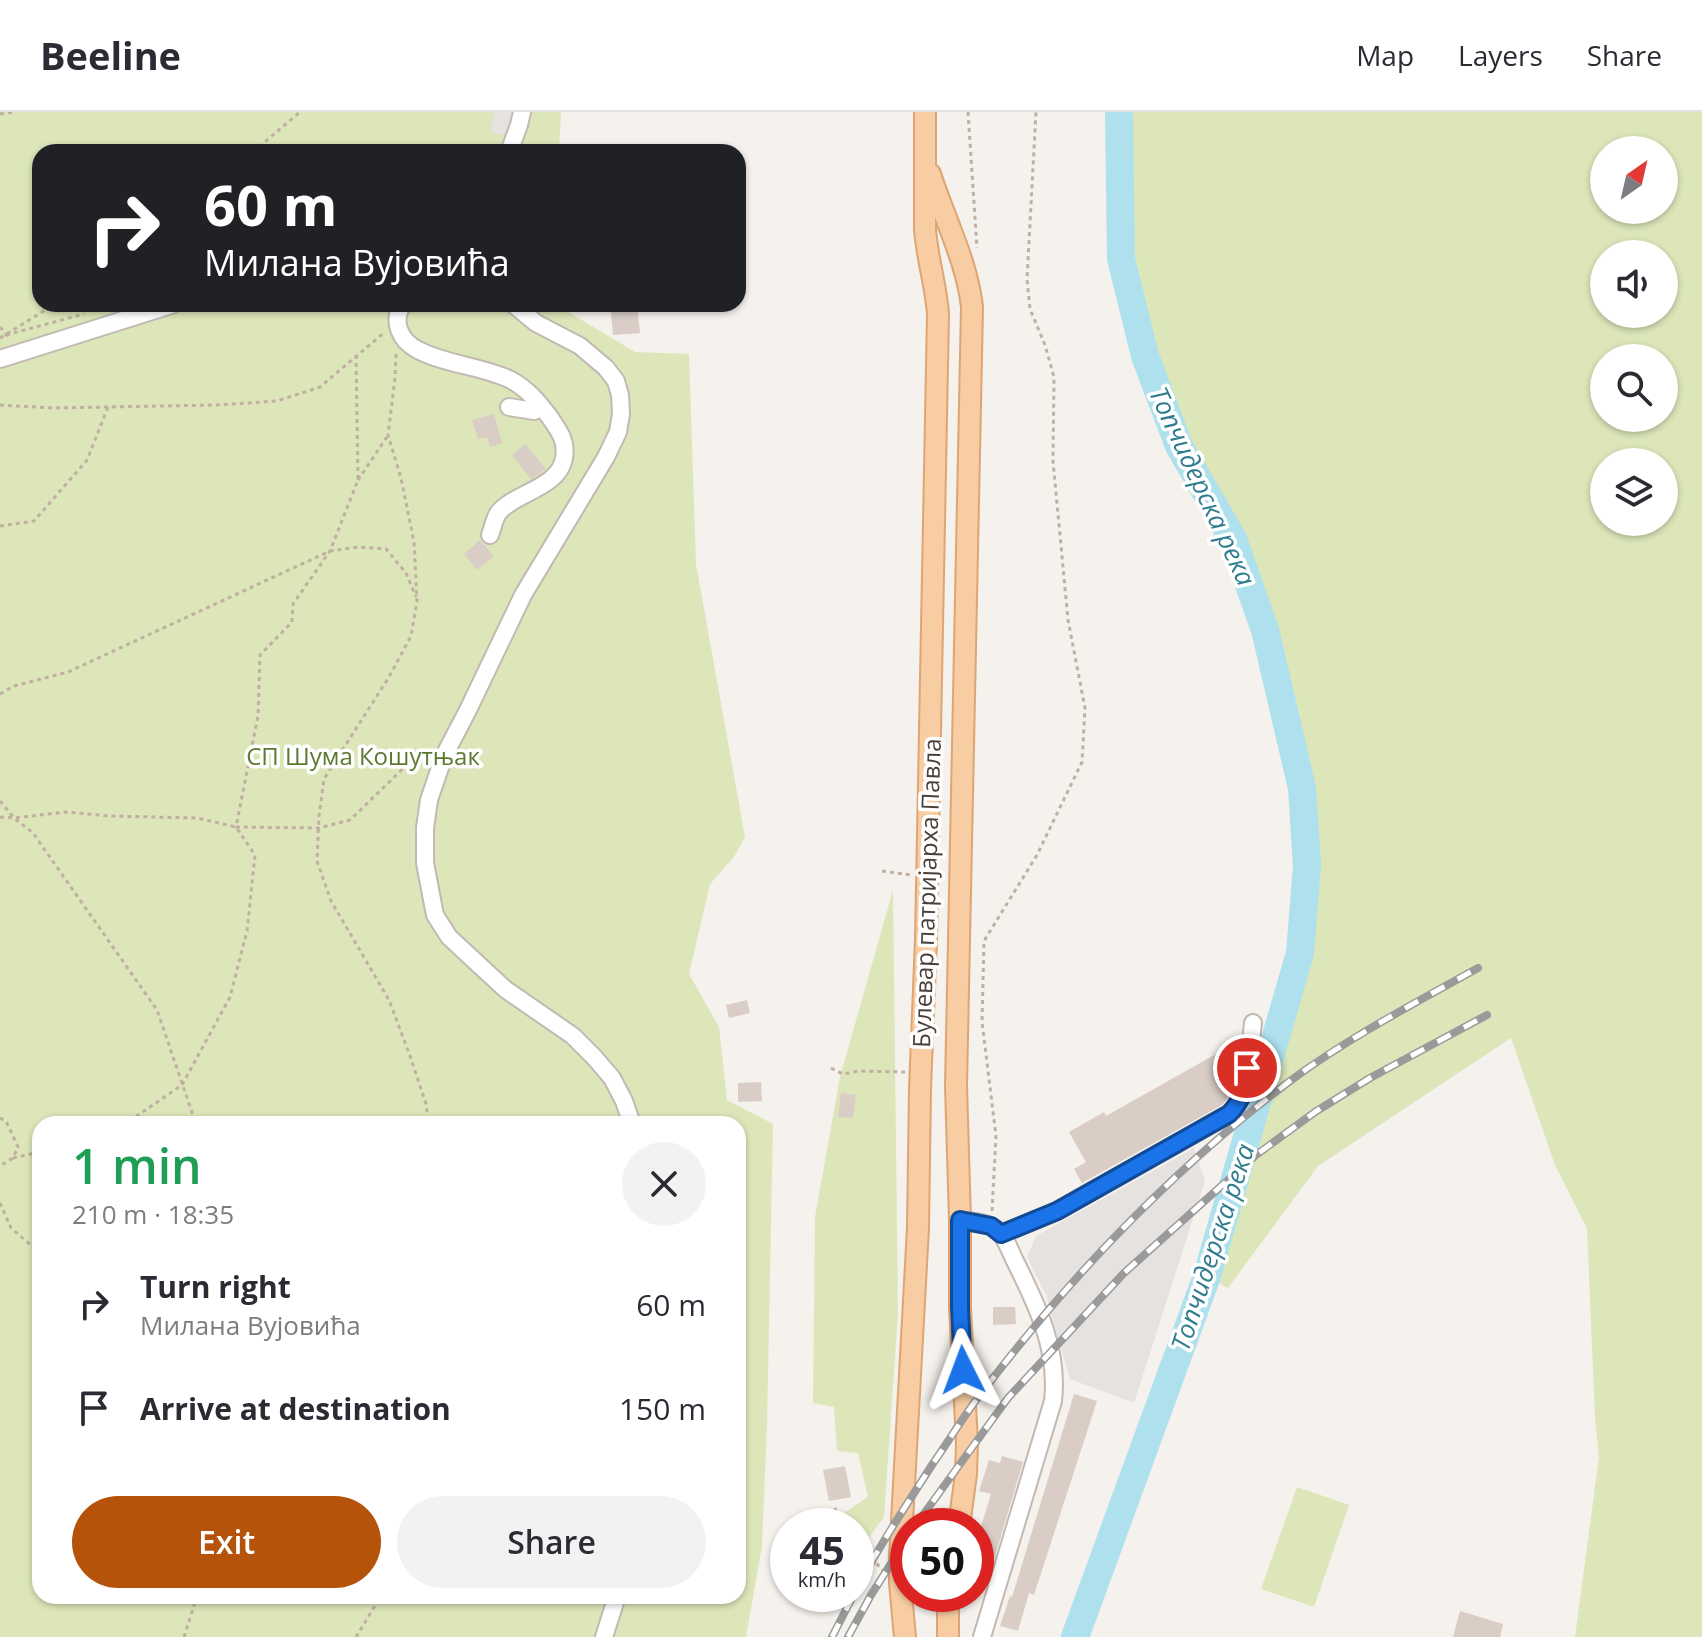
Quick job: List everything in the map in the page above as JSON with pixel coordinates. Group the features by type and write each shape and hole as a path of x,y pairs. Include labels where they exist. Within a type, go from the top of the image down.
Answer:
{"main road":[{"name":"Булевар патријарха Павла","path":"905,1637 900,1558 918,1228 938,329 937,299 926,245 925,112"},
{"name":"Булевар патријарха Павла","path":"924,150 962,261 972,307 956,1086 960,1308 967,1443 961,1508"},
{"path":"948,1612 948,1637"}],"street":[{"path":"512,144 522,112"},
{"path":"0,359 149,312"},
{"path":"398,312 396,321 414,348 510,379 529,392 563,440 563,463 553,478 503,508 490,535"},
{"path":"523,312 536,323 580,346 606,368 616,381 620,395 618,432 523,595 444,756 429,800 425,863 435,915 449,937 505,989 573,1036 612,1078 629,1116"},
{"path":"509,407 534,411 542,408"},
{"path":"960,1220 996,1230 1057,1211 1229,1114 1237,1107 1245,1091 1253,1023"},
{"path":"982,1637 1048,1420 1055,1386 1046,1331 1028,1287 996,1230"},
{"path":"604,1637 614,1604"}],"path":[{"path":"0,114 14,112"},
{"path":"262,144 300,112"},
{"path":"968,112 978,260"},
{"path":"996,1230 996,1136 982,1022 984,941 1037,855 1082,762 1085,708 1068,620 1053,461 1054,377 1030,309 1027,279 1036,112"},
{"path":"0,338 42,312"},
{"path":"6,335 91,312"},
{"path":"0,405 52,408 277,401 320,387 396,321"},
{"path":"396,350 388,435 401,478 414,542 417,601 411,636 389,677 324,779 317,861 331,901 389,1000 428,1116"},
{"path":"356,355 358,480"},
{"path":"0,526 34,521 87,460 108,407"},
{"path":"137,1116 182,1085 230,997 247,931 255,855 236,827 258,716 260,655 292,622 293,604 330,551 358,480 388,435"},
{"path":"0,694 14,686 68,672 330,551 358,547 386,549 406,573 417,601"},
{"path":"0,817 66,812 197,818 236,827 319,828 350,820 419,753 444,756"},
{"path":"0,801 14,818 33,833 157,1010 193,1116"},
{"path":"882,871 918,877"},
{"path":"831,1068 843,1074 858,1071 913,1073"},
{"path":"0,1118 6,1121 18,1147 13,1158"},
{"path":"0,1166 13,1158 32,1154"},
{"path":"0,1203 11,1228 32,1246"},
{"path":"874,1560 885,1573"},
{"path":"184,1637 194,1604"},
{"path":"356,1637 376,1604"}],"green space":[{"name":"СП Шума Кошутњак","path":"0,112 561,112 559,144 32,144 32,312 569,312 635,352 689,354 696,564 745,837 734,857 710,884 689,974 719,1027 727,1100 773,1124 762,1546 746,1637 0,1637"},
{"path":"1119,112 1702,112 1702,1637 1575,1637 1599,1457 1587,1229 1555,1165 1511,1038 1318,1166 1228,1288 1207,1276 1300,953 1307,865 1302,788 1265,630 1233,539 1179,446 1145,356 1121,259"},
{"path":"893,890 898,1314 884,1517 874,1530 874,1508 852,1508 868,1497 858,1453 837,1451 834,1407 813,1403 815,1217 840,1077"},
{"path":"1297,1487 1349,1505 1314,1607 1261,1589"}],"shaded area":[{"path":"494,112 512,112 507,136 490,132"},
{"path":"1194,1148 1205,1181 1134,1403 1070,1379 1046,1295 1027,1257 1036,1236"}],"building":[{"path":"611,312 638,312 640,333 613,335"},
{"path":"494,414 502,443 490,447 487,437 478,439 472,420"},
{"path":"525,444 546,469 531,479 512,455"},
{"path":"480,540 494,556 477,570 464,554"},
{"path":"747,1000 750,1013 729,1018 726,1005"},
{"path":"1216,1054 1234,1085 1222,1105 1082,1183 1074,1169 1086,1162 1069,1132 1104,1112 1106,1116"},
{"path":"761,1082 762,1101 738,1102 738,1083"},
{"path":"841,1093 856,1095 853,1118 838,1117"},
{"path":"993,1307 1015,1307 1016,1324 993,1325"},
{"path":"1074,1394 1097,1401 1034,1595 1029,1593 1018,1631 1000,1626 1012,1597"},
{"path":"1002,1456 1023,1462 994,1559 994,1508 987,1508 991,1494 979,1491 989,1460 1000,1463"},
{"path":"845,1466 851,1497 829,1501 823,1470"},
{"path":"1460,1611 1503,1624 1500,1637 1453,1637"}],"waterway":[{"name":"Топчидерска река","path":"1075,1637 1207,1276 1300,953 1307,865 1302,788 1265,630 1233,539 1179,446 1145,356 1121,259 1119,112"}],"railway":[{"path":"874,1558 974,1403 1049,1310 1161,1190 1286,1084 1356,1037 1478,968"},
{"path":"928,1508 1008,1398 1124,1273 1256,1155 1315,1112 1370,1078 1487,1015"},
{"path":"848,1637 890,1565"},
{"path":"832,1637 845,1612"}],"route":[{"path":"963,1370 960,1220 991,1226 1001,1234 1057,1211 1229,1114 1237,1107 1245,1091 1247,1068"}]}
